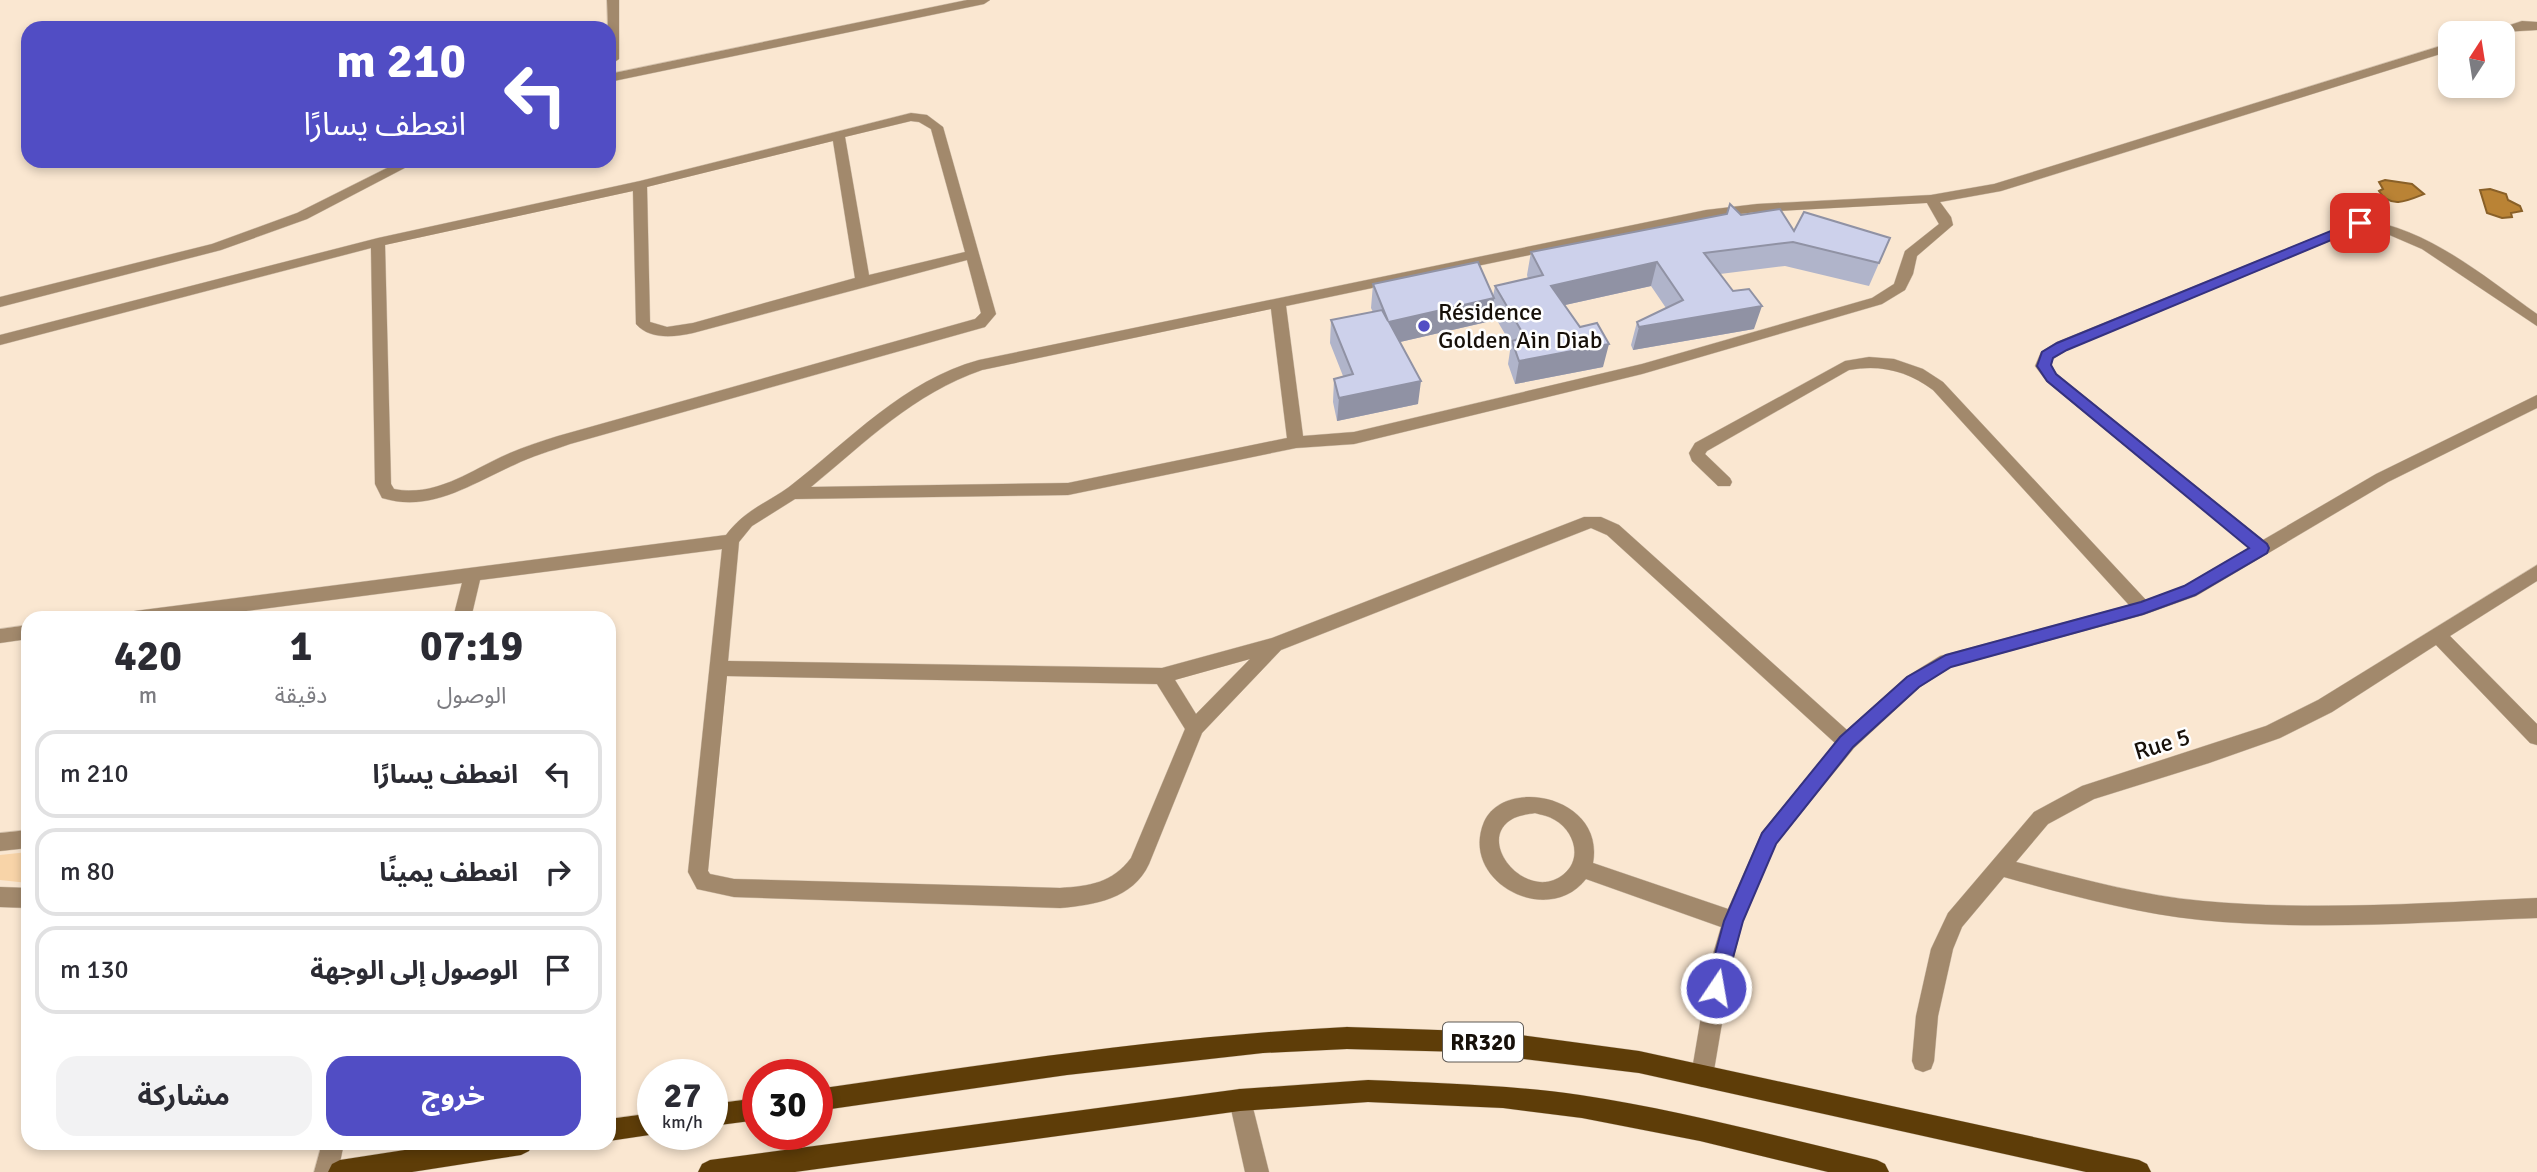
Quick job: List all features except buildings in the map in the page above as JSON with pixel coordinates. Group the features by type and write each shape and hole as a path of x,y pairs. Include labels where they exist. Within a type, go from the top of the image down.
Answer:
{"main road":[{"name":"RR320","path":"833,1098 1066,1064 1302,1038 1399,1038 1498,1043 1639,1062 2139,1172"},
{"name":"RR320","path":"710,1172 1240,1100 1368,1091 1503,1097 1636,1116 1877,1172"},
{"path":"616,1129 637,1126"},
{"path":"340,1172 477,1150"}],"street":[{"path":"613,0 613,21"},
{"path":"616,77 984,0"},
{"path":"2515,27 2537,26"},
{"path":"1275,645 1195,728 1139,864 1132,874 1111,890 1060,898 725,887 704,882 698,872 731,541 746,522 792,493 914,394 945,377 979,365 1706,214 1757,208 1931,199 2023,181 2438,51"},
{"path":"0,340 378,243 640,185 911,117 932,122 937,127 970,255 989,314 980,323 573,437 512,458 457,485 413,500 388,494 383,484 378,243"},
{"path":"838,134 863,281"},
{"path":"0,303 216,247 302,216 397,168"},
{"path":"640,185 643,324 655,332 668,333 693,328 863,281 970,255"},
{"path":"792,493 1068,489 1296,442 1353,439 1642,369 1877,301 1900,287 1910,254 1944,229 1946,221 1931,199"},
{"path":"2261,548 2052,378 2043,366 2046,356 2074,341 2360,223 2386,226 2410,235 2537,321"},
{"path":"1278,303 1296,442"},
{"path":"1724,482 1698,457 1697,453 1702,447 1845,366 1862,362 1903,368 1923,375 1938,386 2143,608"},
{"path":"1702,1076 1721,964 1733,921 1769,838 1847,742 1913,682 1946,661 2143,608 2189,591 2382,478 2537,401"},
{"path":"717,668 1163,676 1275,645 1577,526 1601,523 1613,530 1847,742"},
{"path":"188,611 731,541"},
{"name":"Rue 5","path":"1923,1061 1927,1016 1942,949 1955,920 2041,818 2090,792 2273,732 2325,706 2537,572"},
{"path":"464,611 473,573"},
{"path":"0,636 21,633"},
{"path":"2438,636 2537,737"},
{"path":"1163,676 1195,728"},
{"path":"1535,804 1550,808 1565,815 1576,826 1586,854 1582,868 1574,880 1562,888 1546,892 1514,884 1501,874 1490,854 1489,833 1495,820 1519,805 1535,804"},
{"path":"0,842 21,840"},
{"path":"1999,867 2153,904 2209,911 2270,914 2537,908"},
{"path":"1582,868 1733,921"},
{"path":"0,897 21,898"},
{"path":"1240,1100 1257,1172"},
{"path":"326,1172 331,1150"}],"shaded area":[{"path":"2385,180 2412,184 2424,194 2399,202 2388,200 2379,191 2383,189 2379,182"},
{"path":"2490,189 2506,194 2508,200 2520,206 2522,211 2511,213 2512,217 2502,218 2487,213 2480,190"},
{"path":"21,853 21,882 0,880 0,855"}],"place":[{"name":"Résidence Golden Ain Diab","path":"1424,326"}],"route":[{"path":"1716,988 1733,921 1769,838 1847,742 1913,682 1946,661 2143,608 2189,591 2230,569 2261,548 2052,378 2043,366 2046,356 2062,346 2360,223"}]}
